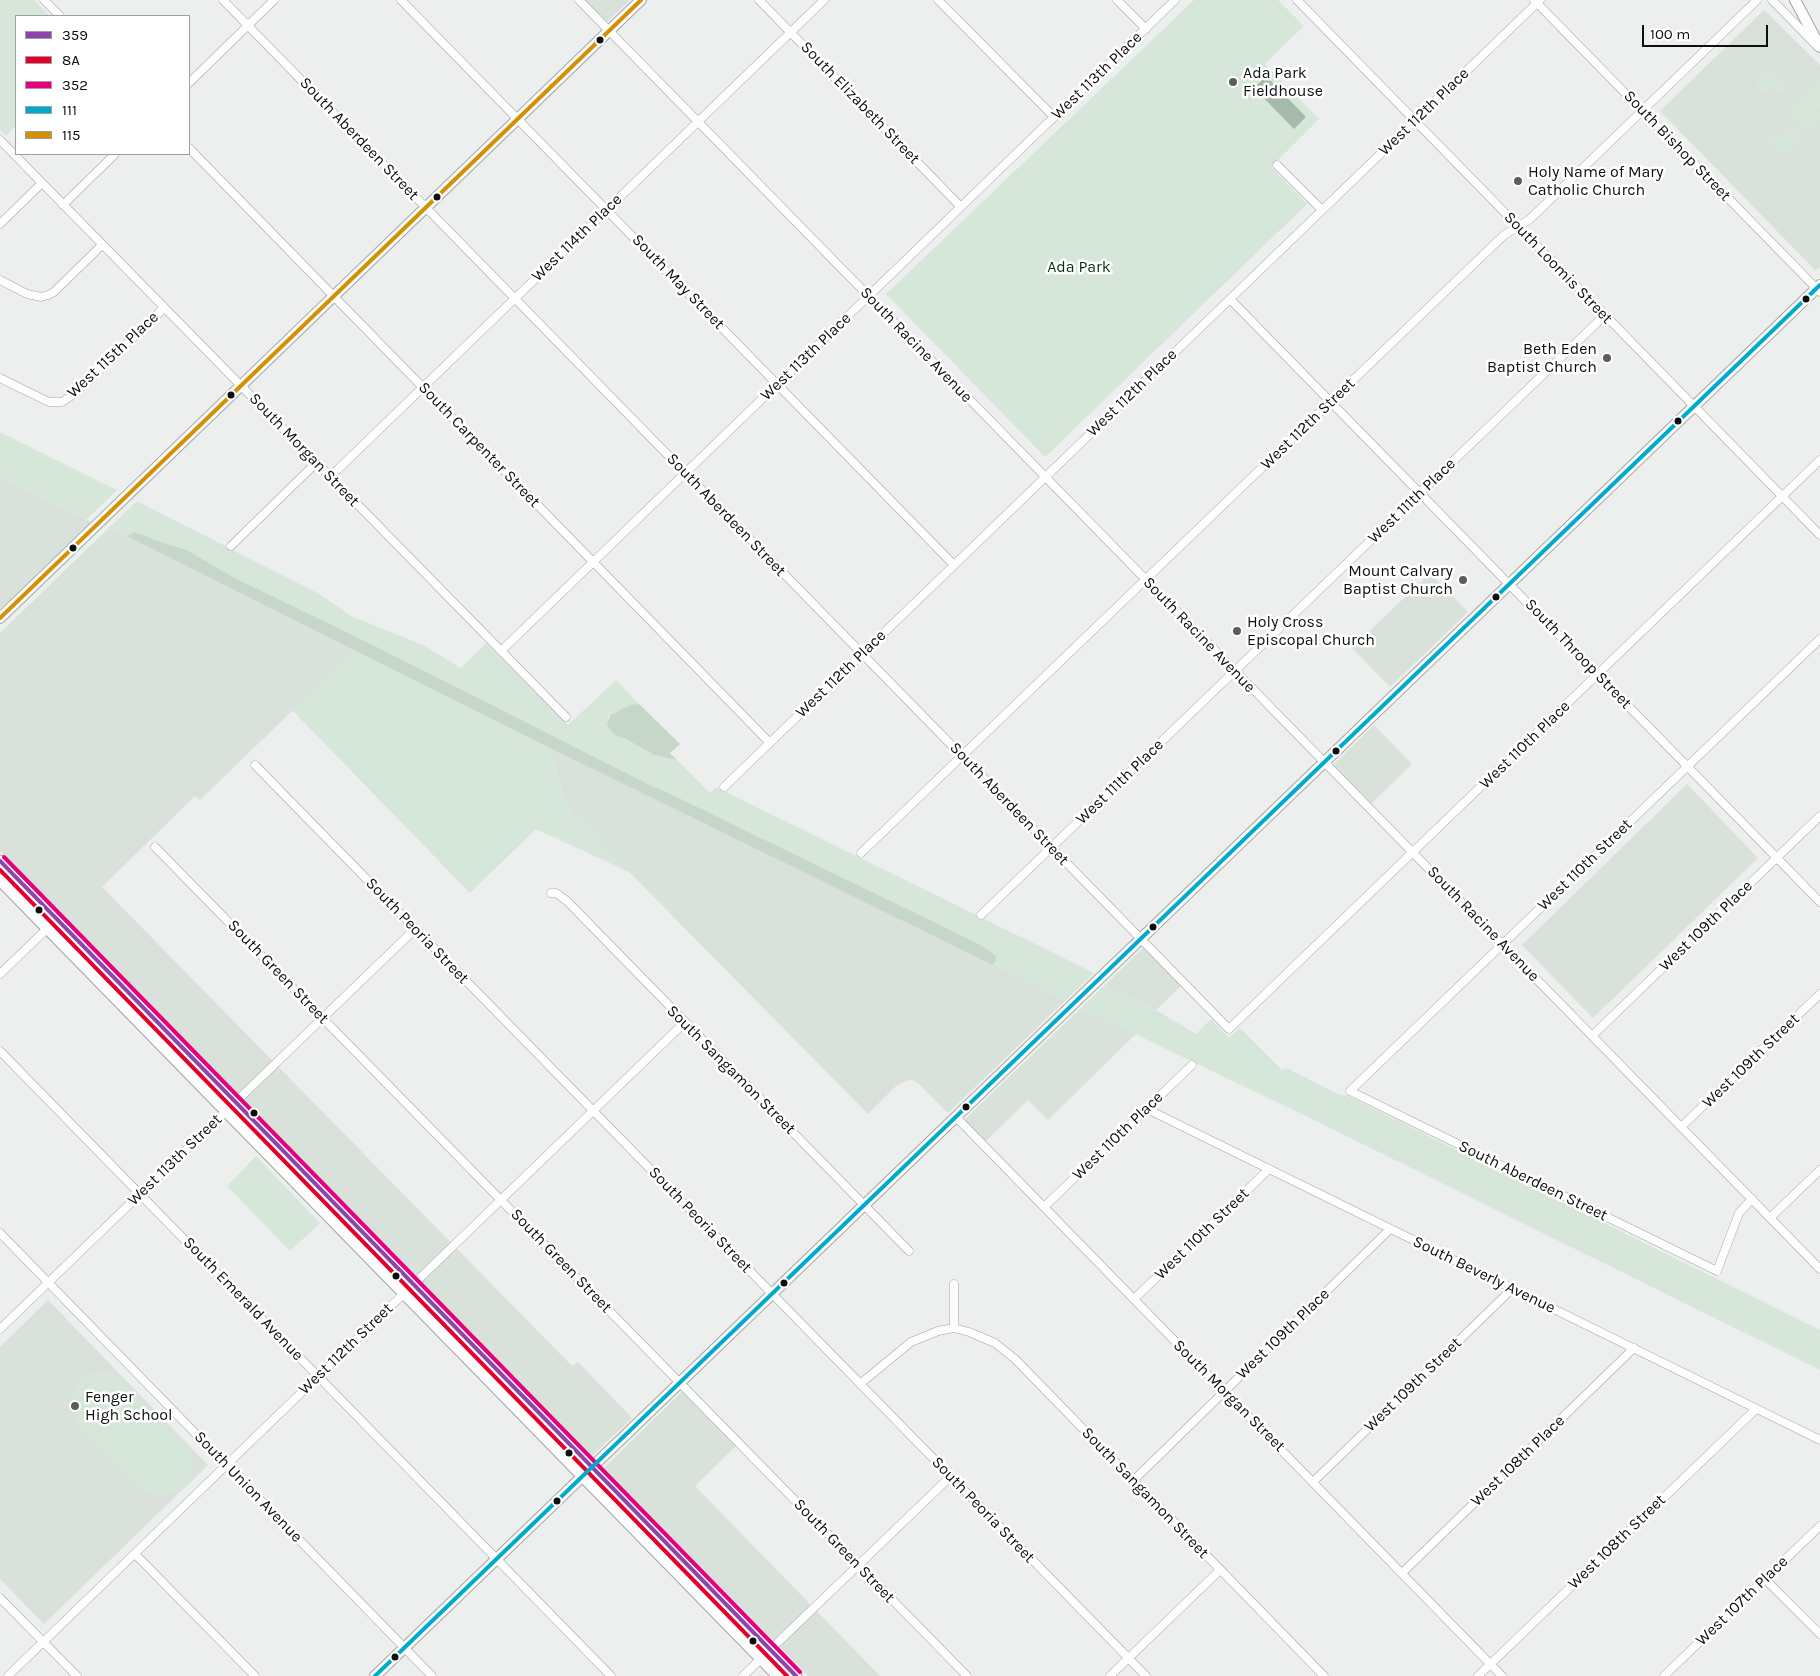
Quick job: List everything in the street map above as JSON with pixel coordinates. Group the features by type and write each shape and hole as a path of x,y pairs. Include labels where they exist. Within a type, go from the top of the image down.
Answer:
{"main road":[{"path":"0,618 640,0"},
{"path":"1795,0 1820,48"},
{"path":"375,1676 1694,406 1819,288"},
{"path":"0,862 796,1676"},
{"path":"0,880 778,1676"}],"street":[{"path":"44,0 59,15"},
{"name":"South Aberdeen Street","path":"223,0 1229,1029"},
{"path":"190,82 274,0"},
{"name":"South May Street","path":"401,0 954,565"},
{"name":"South Racine Avenue","path":"579,0 1820,1269"},
{"name":"South Elizabeth Street","path":"759,0 962,206"},
{"name":"West 114th Place","path":"330,477 824,0"},
{"path":"938,0 1054,117"},
{"path":"1117,0 1146,29"},
{"name":"West 113th Place","path":"501,651 1175,0"},
{"name":"South Loomis Street","path":"1297,0 1820,535"},
{"name":"West 112th Street","path":"861,853 1504,235 1529,220 1757,0"},
{"path":"1772,0 1820,48"},
{"name":"West 112th Place","path":"724,786 1415,121 1537,1"},
{"name":"South Bishop Street","path":"1537,1 1819,288"},
{"name":"South Morgan Street","path":"0,140 566,717"},
{"name":"South Carpenter Street","path":"190,149 770,742"},
{"path":"63,204 114,155"},
{"path":"1277,165 1322,210"},
{"path":"0,224 42,183"},
{"path":"0,280 27,294 41,297 48,295 54,292 102,245"},
{"name":"South Throop Street","path":"1230,299 1820,902"},
{"name":"West 115th Place","path":"0,378 49,402 62,402 74,394 164,308"},
{"name":"West 111th Place","path":"981,915 1605,315"},
{"name":"West 110th Place","path":"1229,1029 1820,460"},
{"path":"231,546 316,463"},
{"name":"West 110th Street","path":"1350,1091 1820,639"},
{"name":"South Peoria Street","path":"255,764 1146,1676"},
{"name":"West 109th Place","path":"1592,1036 1820,816"},
{"name":"South Green Street","path":"155,847 967,1676"},
{"name":"South Sangamon Street","path":"551,893 556,893 567,901 684,1023 909,1251"},
{"path":"0,974 57,919"},
{"name":"West 113th Street","path":"0,1329 415,929"},
{"name":"West 109th Street","path":"1681,1128 1820,994"},
{"name":"West 112th Street","path":"8,1676 684,1023"},
{"name":"South Emerald Avenue","path":"0,1051 611,1676"},
{"name":"West 110th Place","path":"1044,1208 1192,1065"},
{"name":"South Aberdeen Street","path":"1350,1091 1717,1271 1739,1213 1752,1199"},
{"name":"South Beverly Avenue","path":"1147,1109 1820,1440"},
{"name":"South Morgan Street","path":"956,1117 1502,1676"},
{"name":"West 110th Street","path":"1134,1299 1269,1169"},
{"path":"1770,1218 1820,1170"},
{"name":"West 109th Place","path":"1133,1481 1390,1229"},
{"name":"South Union Avenue","path":"0,1234 432,1676"},
{"path":"860,1384 911,1342 933,1333 954,1328 954,1284"},
{"name":"West 109th Street","path":"1313,1482 1512,1289"},
{"name":"South Sangamon Street","path":"954,1328 983,1337 1004,1350 1324,1676"},
{"name":"West 108th Place","path":"1402,1573 1634,1348"},
{"name":"West 108th Street","path":"1478,1676 1756,1409"},
{"path":"743,1676 950,1477"},
{"name":"West 107th Place","path":"1664,1676 1820,1526"},
{"path":"134,1554 255,1676"},
{"path":"1110,1676 1220,1570"},
{"path":"1765,1579 1820,1634"},
{"path":"0,1598 77,1676"}],"shaded area":[{"path":"583,0 630,0 606,23"},
{"path":"1764,10 1820,65 1820,267 1816,271 1660,111"},
{"path":"1266,76 1306,117 1294,129 1254,88"},
{"path":"0,477 91,522 0,609"},
{"path":"110,527 355,650 200,800 195,796 102,887 572,1366 578,1362 632,1418 592,1456 0,851 0,633"},
{"path":"135,532 187,550 233,577 375,646 646,783 977,943 995,955 996,960 993,965 550,748 127,536"},
{"path":"1430,573 1468,612 1390,687 1352,648"},
{"path":"639,704 680,744 670,753 677,760 654,755 624,738 616,736 608,727 607,722 611,715 630,705"},
{"path":"1374,725 1412,764 1368,807 1330,768"},
{"path":"550,748 1066,1000 948,1113 919,1084 913,1080 908,1080 896,1086 868,1114 567,809"},
{"path":"1687,784 1758,858 1593,1018 1522,945"},
{"path":"1146,945 1183,984 1156,1010 1104,986"},
{"path":"1081,1008 1136,1034 1048,1120 1028,1100 984,1143 963,1121"},
{"name":"Fenger High School","path":"48,1300 208,1465 44,1624 0,1579 0,1347"},
{"path":"685,1389 738,1444 695,1486 880,1676 808,1676 604,1468"}],"green space":[{"path":"0,0 34,0 49,15 15,15 15,126 6,136 0,130"},
{"name":"Ada Park","path":"1194,0 1278,0 1304,26 1265,64 1319,119 1271,167 1307,204 1045,457 886,294"},
{"path":"1768,71 1785,87 1778,94 1770,87 1764,93 1755,84"},
{"path":"1820,79 1820,110 1805,94"},
{"path":"1802,97 1820,115 1820,121 1810,131 1789,110"},
{"path":"1792,129 1800,137 1781,156 1766,140 1775,131 1782,138"},
{"path":"0,432 117,490 86,520 0,477"},
{"path":"137,501 319,594 351,616 425,646 461,668 486,643 568,725 616,680 639,704 625,708 608,718 607,722 616,736 624,738 654,755 677,760 710,793 716,787 1094,973 1066,1000 993,965 995,963 990,952 977,943 646,783 375,646 233,577 187,550 135,532 127,536 110,527"},
{"path":"355,650 550,748 567,809 631,873 536,829 470,893 292,710"},
{"path":"1104,986 1156,1010 1196,1034 1211,1019 1229,1038 1240,1028 1282,1070 1287,1068 1340,1095 1346,1095 1820,1330 1820,1370 1316,1121 1081,1008"},
{"path":"256,1156 320,1223 290,1251 227,1186"},
{"path":"104,1372 116,1375 189,1449 193,1459 192,1474 189,1481 179,1491 163,1495 150,1493 145,1490 75,1420 71,1408 71,1396 77,1385 85,1376"}],"transit line":[{"name":"115","path":"0,618 641,0"},
{"name":"111","path":"375,1676 1820,285"},
{"name":"352","path":"4,857 800,1672"},
{"name":"359","path":"0,861 796,1676"},
{"name":"8A","path":"0,870 787,1676"}],"place":[{"name":"Ada Park Fieldhouse","path":"1233,82"},
{"name":"Holy Name of Mary Catholic Church","path":"1518,181"},
{"name":"Beth Eden Baptist Church","path":"1607,358"},
{"name":"Mount Calvary Baptist Church","path":"1463,580"},
{"name":"Holy Cross Episcopal Church","path":"1237,631"},
{"name":"Fenger High School","path":"75,1406"}]}
